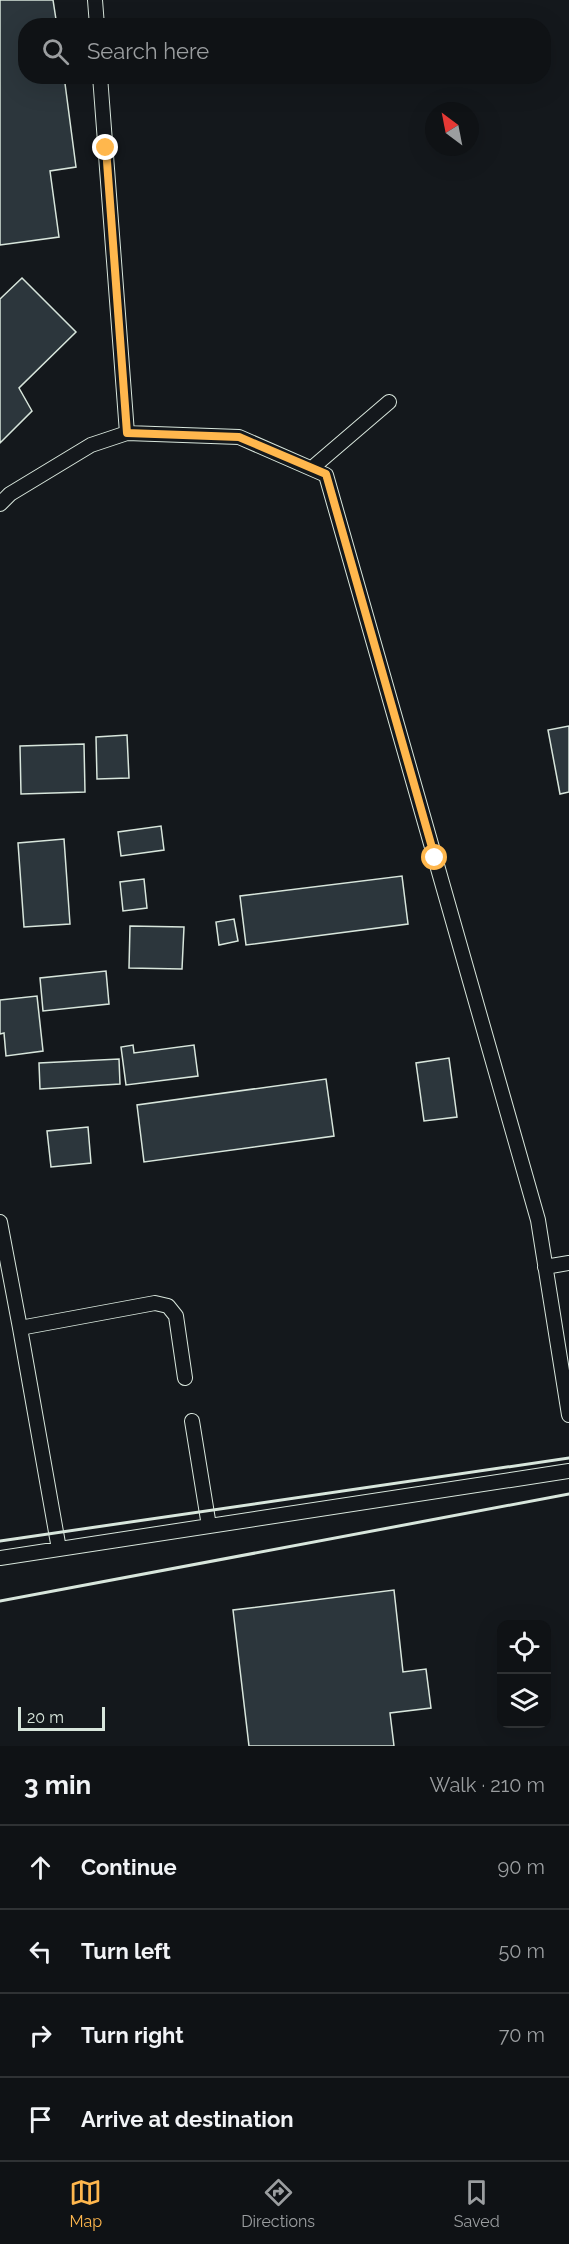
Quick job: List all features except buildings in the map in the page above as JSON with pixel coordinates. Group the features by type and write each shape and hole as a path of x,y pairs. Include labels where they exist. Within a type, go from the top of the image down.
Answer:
{"lane":[{"path":"95,0 96,18"},
{"path":"101,84 127,433"},
{"path":"312,468 388,402"},
{"path":"0,504 10,494 92,445 127,433 239,437 326,474 538,1220 569,1414"},
{"path":"0,1222 59,1549"},
{"path":"545,1267 569,1263"},
{"path":"20,1328 155,1303 168,1306 176,1316 185,1378"},
{"path":"192,1421 209,1526"},
{"path":"0,1558 569,1471"}],"wall":[{"path":"0,1541 569,1458"},
{"path":"0,1601 569,1494"}],"route":[{"path":"106,148 127,433 239,437 326,474 435,858"}]}
